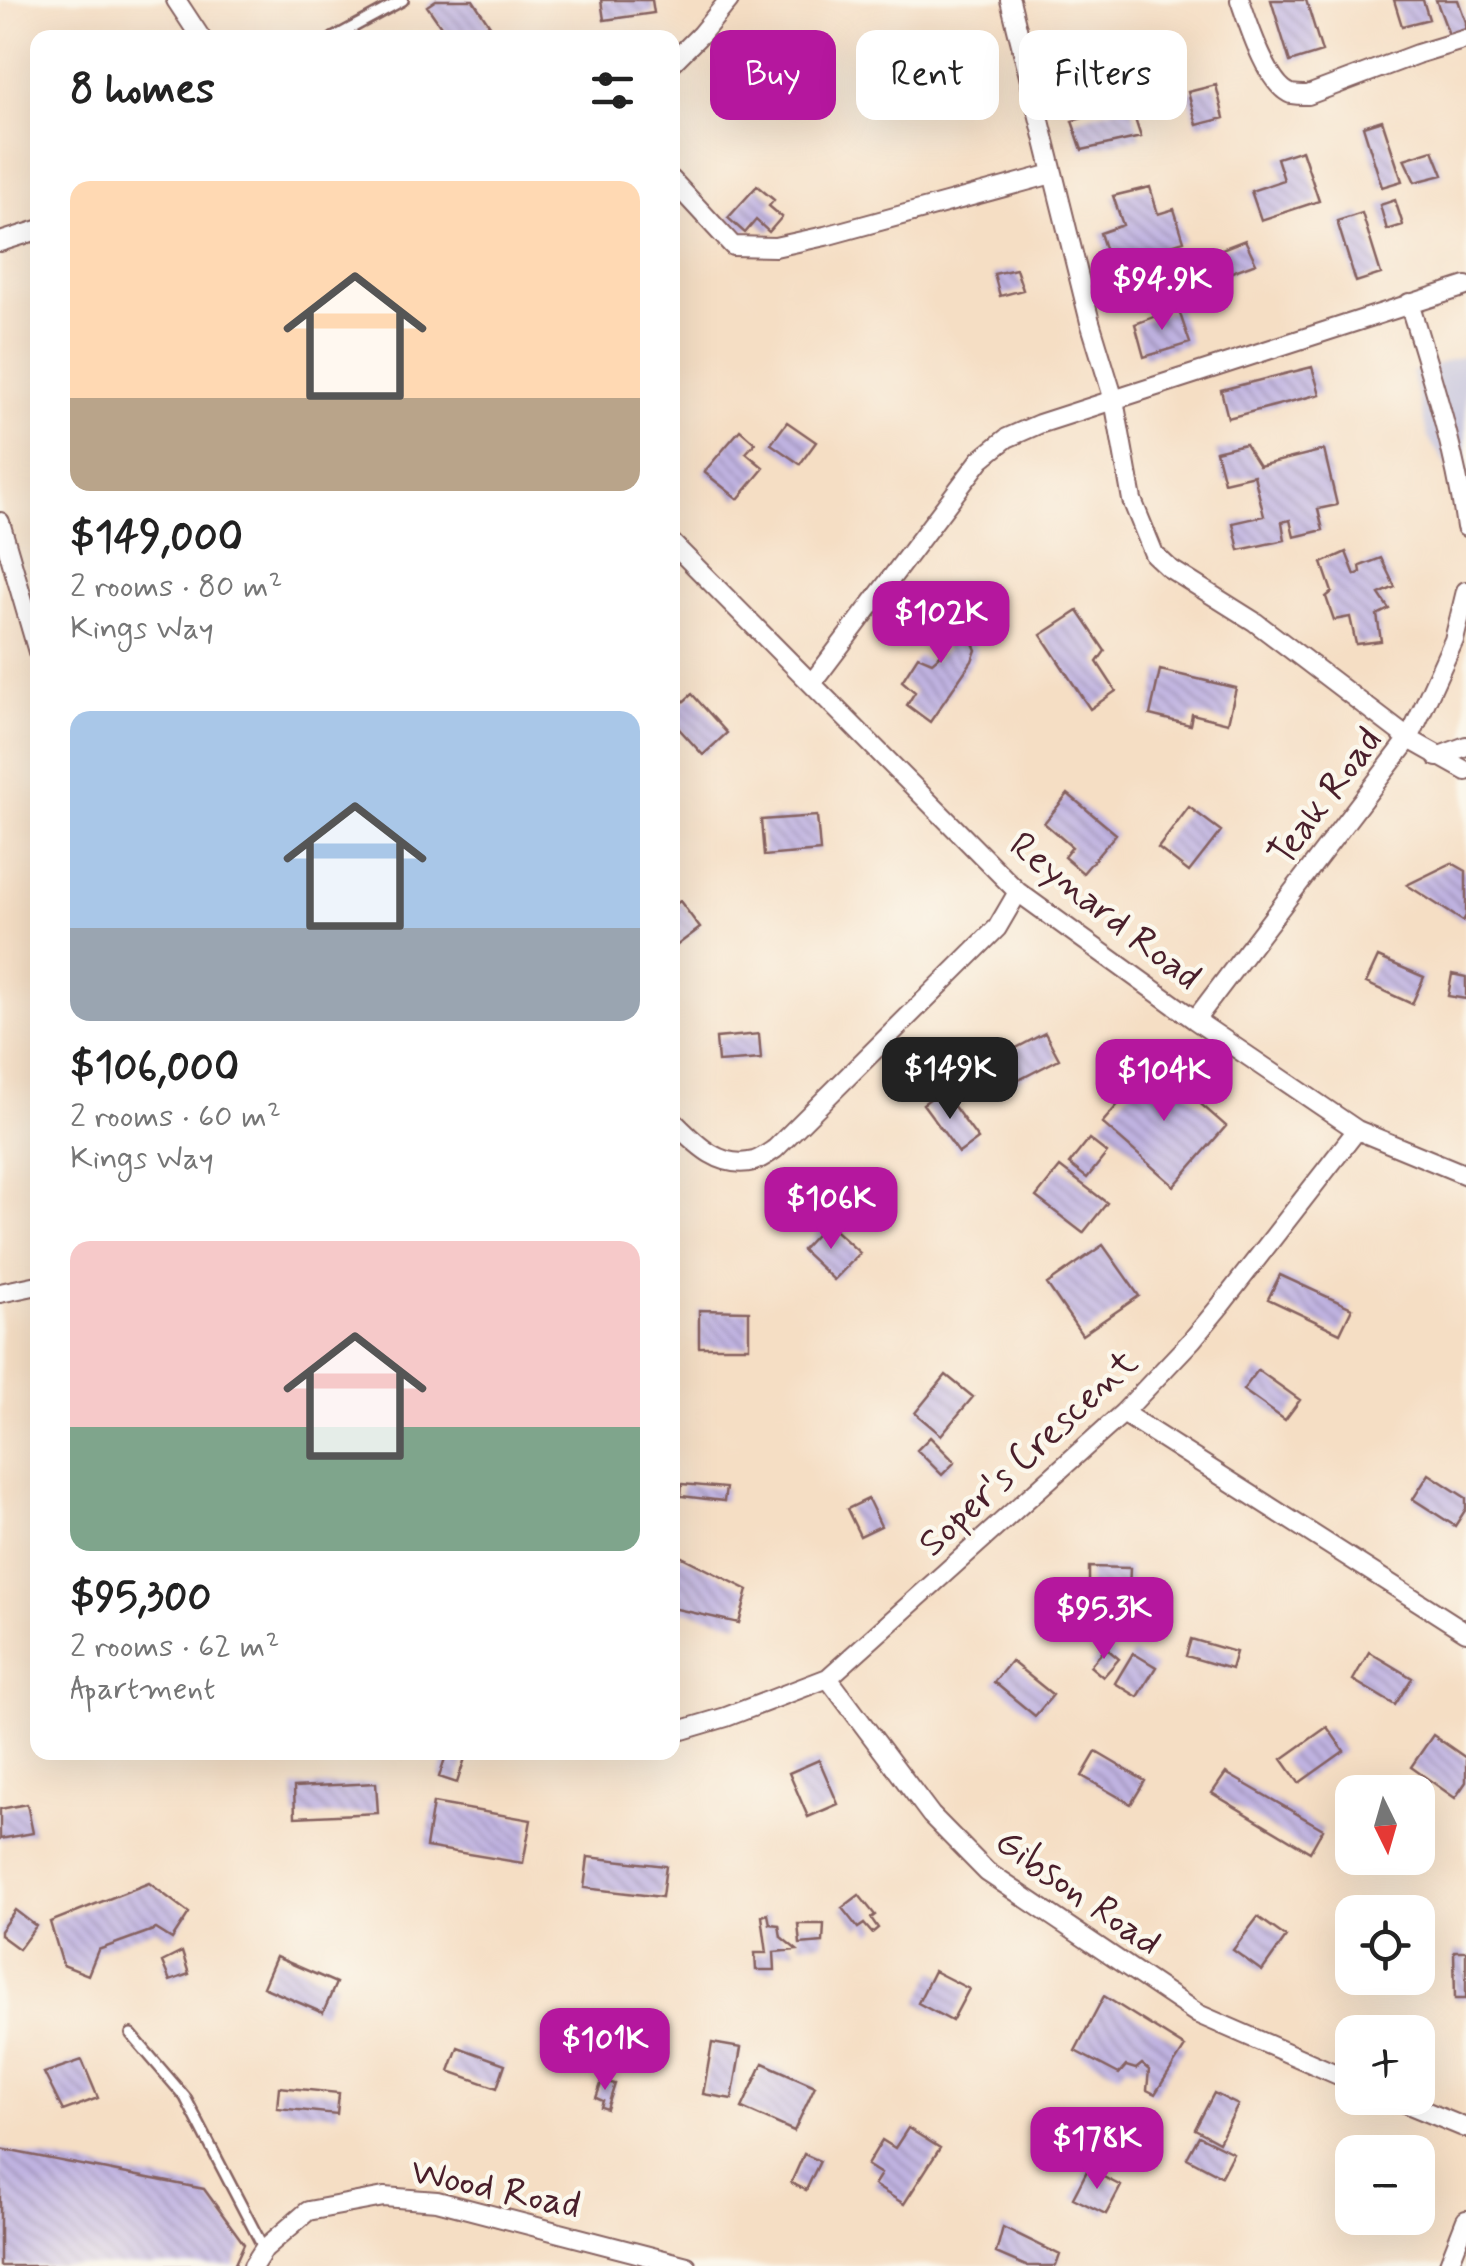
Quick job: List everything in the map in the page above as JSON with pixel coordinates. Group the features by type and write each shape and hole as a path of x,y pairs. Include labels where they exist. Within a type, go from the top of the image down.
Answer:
{"street":[{"path":"176,0 196,30"},
{"path":"680,55 729,0"},
{"path":"1010,0 1090,322 1114,400 1132,500 1154,554 1169,568 1254,622 1408,739 1466,771"},
{"path":"1240,0 1268,69 1294,95 1308,95 1466,39"},
{"path":"680,189 734,246 775,247 1052,174"},
{"path":"0,242 30,233"},
{"path":"812,684 981,459 1007,438 1039,424 1466,286"},
{"path":"1409,303 1443,414 1466,527"},
{"path":"0,522 30,625"},
{"name":"Reynard Road","path":"680,551 1018,892 1195,1020 1357,1130 1466,1175"},
{"name":"Teak Road","path":"1195,1020 1408,739 1454,640 1466,591"},
{"path":"1438,756 1466,746"},
{"path":"680,1128 725,1162 753,1161 775,1149 998,928 1018,892"},
{"name":"Soper's Crescent","path":"680,1731 828,1678 1123,1413 1220,1306 1357,1130"},
{"path":"0,1293 30,1287"},
{"path":"1123,1413 1466,1632"},
{"name":"Gibson Road","path":"828,1678 931,1816 987,1872 1198,2014 1335,2073"},
{"path":"1434,2115 1466,2128"},
{"name":"Wood Road","path":"258,2258 308,2210 384,2196 437,2201 687,2266"},
{"path":"1448,2266 1466,2220"}],"lane":[{"path":"348,30 403,0"},
{"path":"131,2034 185,2097 258,2258"}],"shaded area":[{"path":"1466,355 1466,495 1428,438 1412,372"}],"building":[{"path":"436,0 473,0 493,30 444,30 427,6"},
{"path":"601,0 652,0 654,13 604,20"},
{"path":"1271,0 1306,0 1322,52 1290,62"},
{"path":"1394,0 1423,0 1429,19 1402,26"},
{"path":"1436,0 1458,0 1466,34 1451,40"},
{"path":"1216,85 1224,118 1197,125 1188,92"},
{"path":"1135,120 1141,137 1082,150 1072,121"},
{"path":"1382,120 1402,181 1382,187 1363,126"},
{"path":"1302,150 1319,201 1261,220 1251,191 1284,180 1277,158"},
{"path":"1433,150 1443,175 1415,182 1404,159"},
{"path":"757,186 774,200 769,206 782,217 769,232 756,220 745,233 728,218"},
{"path":"1150,187 1158,214 1174,209 1184,241 1110,264 1100,233 1123,225 1113,196"},
{"path":"1395,200 1403,225 1387,230 1380,205"},
{"path":"1362,213 1381,274 1356,282 1337,221"},
{"path":"1245,240 1256,263 1224,275 1214,252"},
{"path":"1016,269 1023,290 1000,296 994,274"},
{"path":"1178,308 1190,343 1144,357 1135,324"},
{"path":"1312,367 1320,394 1228,418 1221,390"},
{"path":"787,422 816,442 800,464 771,444"},
{"path":"740,430 755,443 746,453 764,468 738,499 704,472"},
{"path":"1245,444 1259,466 1324,450 1337,505 1318,509 1323,530 1294,537 1290,520 1282,522 1285,540 1239,550 1233,523 1264,516 1254,475 1224,482 1216,451"},
{"path":"1346,552 1355,575 1361,572 1360,566 1381,558 1395,587 1379,594 1389,609 1377,615 1381,641 1356,644 1350,617 1334,620 1326,597 1332,592 1322,563"},
{"path":"956,604 976,650 930,722 907,705 915,692 902,681 918,656 932,662 946,650 937,611"},
{"path":"1078,611 1105,651 1097,662 1116,691 1090,709 1041,635"},
{"path":"1160,670 1236,688 1228,723 1192,714 1190,725 1150,715"},
{"path":"692,694 727,733 703,755 680,730 680,705"},
{"path":"1068,794 1116,834 1083,873 1064,857 1072,847 1044,823"},
{"path":"1189,807 1221,831 1189,872 1158,848"},
{"path":"817,816 820,851 764,856 761,820"},
{"path":"1452,863 1466,871 1463,921 1407,885"},
{"path":"680,901 700,928 680,943"},
{"path":"1378,957 1424,977 1412,1004 1366,983"},
{"path":"1452,974 1466,977 1466,999 1448,996"},
{"path":"1045,1033 1059,1059 1011,1084 997,1058"},
{"path":"759,1034 761,1059 718,1062 716,1038"},
{"path":"1154,1063 1226,1126 1174,1186 1102,1123"},
{"path":"942,1090 978,1139 959,1153 923,1104"},
{"path":"1089,1139 1107,1153 1087,1178 1069,1164"},
{"path":"1060,1167 1107,1203 1083,1233 1036,1197"},
{"path":"827,1223 860,1253 834,1280 802,1250"},
{"path":"1103,1245 1139,1296 1082,1335 1047,1284"},
{"path":"1280,1275 1352,1308 1340,1333 1268,1299"},
{"path":"699,1310 749,1311 749,1347 699,1347"},
{"path":"1258,1370 1300,1400 1285,1420 1243,1390"},
{"path":"946,1375 973,1397 941,1435 915,1413"},
{"path":"930,1437 955,1462 942,1475 917,1450"},
{"path":"1429,1474 1466,1498 1466,1509 1455,1526 1413,1499"},
{"path":"682,1484 726,1488 724,1501 681,1496"},
{"path":"868,1499 881,1526 860,1536 847,1509"},
{"path":"680,1556 748,1590 739,1623 680,1610"},
{"path":"1089,1567 1130,1568 1129,1591 1089,1591"},
{"path":"1191,1639 1236,1652 1231,1669 1186,1656"},
{"path":"1106,1648 1119,1659 1103,1677 1090,1666"},
{"path":"1369,1652 1412,1678 1395,1705 1353,1680"},
{"path":"1133,1653 1156,1667 1138,1697 1115,1683"},
{"path":"1011,1661 1053,1695 1035,1716 994,1682"},
{"path":"1327,1727 1344,1751 1299,1783 1282,1759"},
{"path":"1433,1735 1466,1758 1466,1782 1455,1798 1435,1784 1435,1775 1422,1775 1411,1767"},
{"path":"1096,1752 1145,1781 1131,1804 1082,1776"},
{"path":"444,1760 464,1760 457,1783 439,1777"},
{"path":"819,1760 838,1804 808,1817 789,1773"},
{"path":"1226,1773 1323,1829 1310,1852 1212,1793"},
{"path":"376,1783 378,1813 295,1817 294,1787"},
{"path":"433,1803 531,1820 523,1863 426,1847"},
{"path":"27,1804 33,1833 0,1839 0,1809"},
{"path":"588,1857 666,1866 662,1897 584,1888"},
{"path":"149,1883 189,1913 172,1939 156,1929 98,1950 88,1975 63,1965 50,1922"},
{"path":"859,1895 875,1915 871,1918 878,1928 872,1933 864,1924 858,1928 842,1908"},
{"path":"15,1910 36,1926 19,1949 0,1935"},
{"path":"768,1914 770,1924 779,1925 781,1937 797,1950 774,1952 775,1970 756,1970 755,1953 767,1953 762,1916"},
{"path":"1258,1917 1286,1937 1262,1971 1233,1950"},
{"path":"798,1924 824,1924 823,1942 800,1944"},
{"path":"1454,1951 1466,1951 1466,1999 1455,1999"},
{"path":"182,1952 189,1974 170,1981 162,1962"},
{"path":"276,1957 336,1983 323,2013 263,1987"},
{"path":"934,1971 969,1989 952,2021 918,2003"},
{"path":"1104,1996 1185,2047 1155,2094 1147,2090 1149,2070 1142,2064 1136,2069 1126,2066 1119,2074 1075,2051"},
{"path":"712,2043 741,2048 732,2099 703,2094"},
{"path":"458,2047 505,2064 497,2088 449,2071"},
{"path":"82,2060 98,2098 63,2111 44,2073"},
{"path":"763,2063 815,2086 794,2131 742,2108"},
{"path":"602,2081 615,2084 607,2109 596,2098"},
{"path":"279,2087 339,2093 337,2114 277,2108"},
{"path":"1214,2093 1238,2105 1219,2142 1195,2129"},
{"path":"908,2128 940,2148 904,2204 874,2185 881,2174 867,2165 882,2140 895,2148"},
{"path":"1199,2136 1233,2153 1221,2176 1187,2158"},
{"path":"0,2149 204,2189 244,2244 234,2266 0,2266"},
{"path":"804,2154 820,2161 806,2190 791,2183"},
{"path":"1088,2169 1121,2186 1106,2214 1073,2198"},
{"path":"1003,2227 1060,2255 1056,2266 1026,2266 996,2253"}]}
